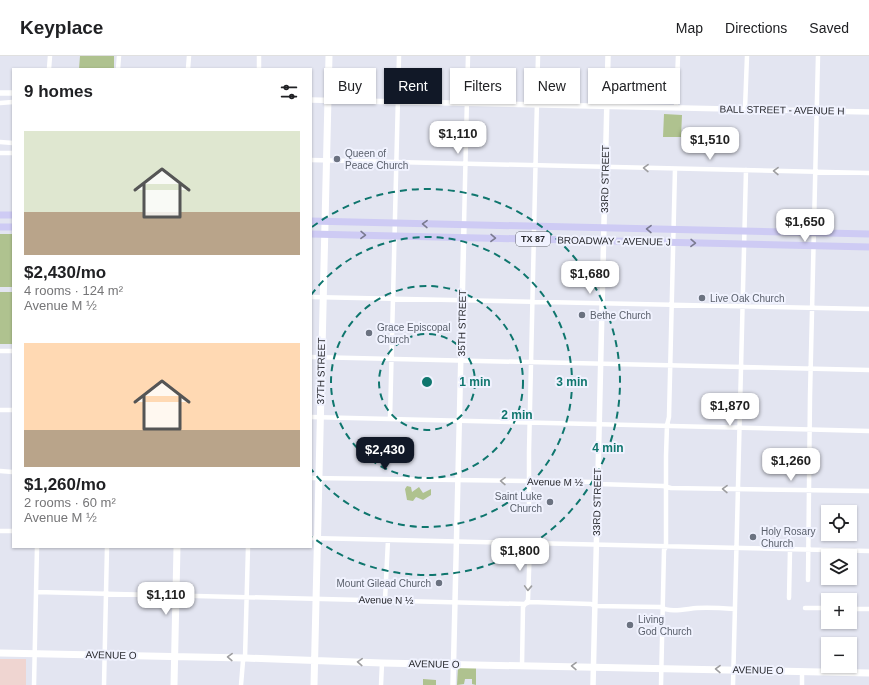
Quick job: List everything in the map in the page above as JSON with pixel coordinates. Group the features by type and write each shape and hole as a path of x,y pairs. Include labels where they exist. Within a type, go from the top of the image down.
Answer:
{"main road":[{"name":"37TH STREET","path":"328,56 328,68"},
{"name":"37TH STREET","path":"314,685 316,599 314,538 319,478 327,104"},
{"path":"0,215 12,215"},
{"name":"BROADWAY - AVENUE J","path":"312,221 869,234"},
{"path":"0,227 12,227"},
{"name":"BROADWAY - AVENUE J","path":"312,234 869,247"},
{"path":"174,685 177,548"},
{"name":"AVENUE O","path":"0,653 175,656 382,663 869,673"}],"street":[{"path":"49,68 50,56"},
{"path":"118,68 119,56"},
{"path":"188,68 189,56"},
{"path":"259,56 259,68"},
{"path":"398,56 398,68"},
{"name":"35TH STREET","path":"468,56 468,68"},
{"path":"530,511 529,481 532,302 538,56"},
{"name":"33RD STREET","path":"593,685 608,56"},
{"path":"676,108 678,56"},
{"path":"745,109 747,56"},
{"path":"808,580 813,246 818,56"},
{"path":"0,93 12,93"},
{"name":"BALL STREET - AVENUE H","path":"312,100 324,100"},
{"path":"0,103 12,102"},
{"path":"390,419 398,104"},
{"name":"35TH STREET","path":"453,685 467,104"},
{"name":"BALL STREET - AVENUE H","path":"502,104 869,112"},
{"path":"0,142 12,143"},
{"path":"0,153 12,153"},
{"path":"312,160 869,173"},
{"path":"660,685 664,550 666,547 667,487 665,483 671,365 673,230 676,169"},
{"path":"733,685 746,170"},
{"path":"312,296 869,310"},
{"path":"0,351 12,351"},
{"path":"312,356 869,370"},
{"path":"0,410 12,410"},
{"path":"312,417 869,431"},
{"path":"0,471 12,472"},
{"name":"Avenue M ½","path":"312,478 593,482 598,484 737,490 806,491 809,489 869,491"},
{"path":"0,531 12,531"},
{"path":"314,538 869,551"},
{"path":"386,600 388,540"},
{"path":"522,665 523,607 528,600 530,544"},
{"path":"34,685 37,548"},
{"path":"104,685 107,548"},
{"path":"241,685 243,662 245,658 248,548"},
{"path":"789,598 790,550"},
{"name":"Avenue N ½","path":"36,592 525,604 530,602 687,610 696,608 735,608"},
{"path":"805,608 821,608"},
{"path":"857,609 869,609"},
{"path":"381,685 382,663"},
{"path":"802,671 802,685"}],"shaded area":[{"path":"0,659 26,659 26,685 0,685"}],"green space":[{"path":"80,56 114,56 114,68 79,68"},
{"path":"664,114 682,115 681,137 663,137"},
{"path":"0,234 12,234 12,287 0,287"},
{"path":"0,292 12,292 12,344 0,344"},
{"path":"407,486 411,487 412,492 419,487 423,493 431,489 431,495 423,500 416,497 413,501 407,500 405,489"},
{"path":"458,667 476,668 476,685 472,684 472,679 465,679 464,684 457,685"},
{"path":"423,679 436,680 436,685 423,685"}],"place":[{"name":"Queen of Peace Church","path":"337,159"},
{"name":"Live Oak Church","path":"702,298"},
{"name":"Bethe Church","path":"582,315"},
{"name":"Grace Episcopal Church","path":"369,333"},
{"name":"Saint Luke Church","path":"550,502"},
{"name":"Holy Rosary Church","path":"753,537"},
{"name":"Mount Gilead Church","path":"439,583"},
{"name":"Living God Church","path":"630,625"}]}
